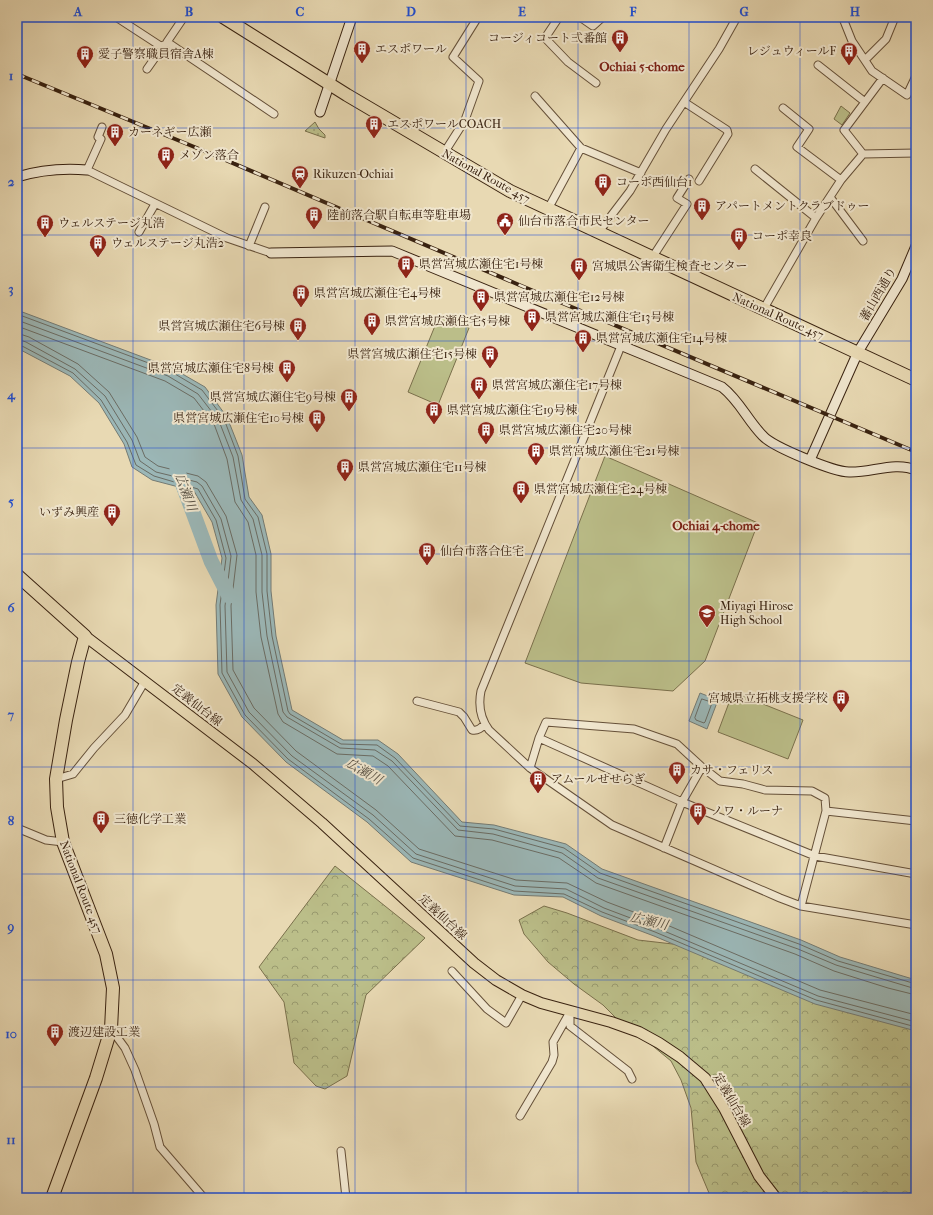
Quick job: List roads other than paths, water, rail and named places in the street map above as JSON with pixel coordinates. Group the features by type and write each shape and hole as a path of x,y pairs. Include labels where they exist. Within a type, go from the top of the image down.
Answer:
{"highway":[{"name":"National Route 457","path":"223,17 330,84 510,191 916,380"},
{"path":"17,575 85,636"},
{"name":"National Route 457","path":"52,1198 96,1078 111,1029 113,988 106,954 63,842 57,807 56,779 66,720 85,636"}],"main road":[{"name":"定義仙台線","path":"85,636 253,764 316,818 474,963 496,980 522,996 541,1003 612,1022 639,1032 659,1042 680,1057 704,1078 724,1108 759,1176 776,1198"}],"street":[{"path":"116,17 164,44 274,114"},
{"path":"147,69 184,17"},
{"path":"320,112 352,17"},
{"path":"444,153 465,120 479,81 453,57 478,17"},
{"path":"559,17 545,38 568,62 596,83"},
{"path":"580,17 593,26 603,17"},
{"path":"598,233 630,191 666,129 719,49 737,17"},
{"path":"846,17 844,21 852,41 872,71 907,95 916,76"},
{"path":"865,60 886,39 895,17"},
{"path":"818,65 865,102"},
{"path":"863,154 844,130 883,78"},
{"path":"535,96 581,148 641,173"},
{"path":"684,102 727,130 728,134 699,181"},
{"path":"783,108 809,129 797,147 841,180"},
{"path":"87,170 101,139 98,137 102,127"},
{"path":"548,209 581,148"},
{"path":"763,310 816,218 841,180 863,154 916,153"},
{"path":"17,177 36,170 65,168 87,170 227,238 271,253 392,251 722,387 732,394 763,436 774,445 837,471 850,472 900,466 916,470"},
{"path":"754,170 816,218"},
{"path":"652,258 687,204 677,198 689,179"},
{"path":"830,197 863,241"},
{"path":"139,232 155,204"},
{"path":"249,246 265,207"},
{"name":"蕃山西通り","path":"810,460 858,352 902,279 916,246"},
{"path":"621,346 481,691 479,702 480,712 485,724 489,730 530,768 612,825 801,906 916,925"},
{"path":"56,779 73,774 94,748 125,715 145,681"},
{"path":"417,701 459,712 472,730 476,731 485,724"},
{"path":"530,768 539,738 546,722 634,729 677,744 720,781 743,784 765,790 812,791 825,798 826,811 801,906"},
{"path":"539,738 682,802 815,856 916,874"},
{"path":"664,848 682,802 702,767"},
{"path":"826,811 916,821"},
{"path":"17,828 46,840 63,842"},
{"path":"452,972 487,1009 506,1023 522,996"},
{"path":"570,1012 570,1026 628,1071 632,1079"},
{"path":"520,1116 552,1062 554,1055 553,1042 570,1012"},
{"path":"111,1029 125,1048 135,1070 154,1124 160,1147 204,1198"},
{"path":"341,1151 346,1198"},
{"path":"906,1198 916,1195"}],"water":[{"path":"17,310 172,368 205,387 227,417 242,455 249,497 262,515 271,554 271,591 276,636 292,710 343,740 378,740 398,754 462,822 494,825 566,844 602,869 801,940 840,957 916,980 916,1031 815,1004 654,936 601,916 563,897 514,895 411,862 367,822 286,762 242,717 218,674 216,605 222,558 212,522 194,491 152,480 132,467 124,444 99,403 70,376 17,348"},
{"path":"700,693 718,700 707,729 689,721"}],"waterway":[{"name":"広瀬川","path":"177,469 211,561 229,596"}],"railway":[{"path":"17,74 209,153 916,452"}],"place":[{"name":"コージィコート弍番館","path":"620,53"},
{"name":"エスポワール","path":"362,64"},
{"name":"レジュウィールF","path":"849,66"},
{"name":"愛子警察職員宿舎A棟","path":"85,69"},
{"name":"エスポワールCOACH","path":"374,139"},
{"name":"カーネギー広瀬","path":"115,147"},
{"name":"メゾン落合","path":"166,170"},
{"name":"Rikuzen-Ochiai","path":"300,189"},
{"name":"コーポ西仙台1","path":"603,197"},
{"name":"アパートメントクラブドゥー","path":"702,221"},
{"name":"陸前落合駅自転車等駐車場","path":"314,230"},
{"name":"仙台市落合市民センター","path":"505,236"},
{"name":"ウェルステージ丸浩","path":"45,238"},
{"name":"コーポ幸良","path":"739,251"},
{"name":"ウェルステージ丸浩2","path":"98,258"},
{"name":"県営宮城広瀬住宅1号棟","path":"406,279"},
{"name":"宮城県公害衛生検査センター","path":"579,281"},
{"name":"県営宮城広瀬住宅4号棟","path":"301,308"},
{"name":"県営宮城広瀬住宅12号棟","path":"481,312"},
{"name":"県営宮城広瀬住宅13号棟","path":"532,332"},
{"name":"県営宮城広瀬住宅5号棟","path":"372,336"},
{"name":"県営宮城広瀬住宅6号棟","path":"298,341"},
{"name":"県営宮城広瀬住宅14号棟","path":"583,353"},
{"name":"県営宮城広瀬住宅15号棟","path":"490,369"},
{"name":"県営宮城広瀬住宅8号棟","path":"287,383"},
{"name":"県営宮城広瀬住宅17号棟","path":"479,400"},
{"name":"県営宮城広瀬住宅9号棟","path":"349,412"},
{"name":"県営宮城広瀬住宅19号棟","path":"434,425"},
{"name":"県営宮城広瀬住宅10号棟","path":"317,433"},
{"name":"県営宮城広瀬住宅20号棟","path":"486,445"},
{"name":"県営宮城広瀬住宅21号棟","path":"536,466"},
{"name":"県営宮城広瀬住宅11号棟","path":"345,482"},
{"name":"県営宮城広瀬住宅24号棟","path":"521,504"},
{"name":"いずみ興産","path":"112,527"},
{"name":"仙台市落合住宅","path":"427,566"},
{"name":"Miyagi Hirose High School","path":"707,628"},
{"name":"宮城県立拓桃支援学校","path":"841,713"},
{"name":"カサ・フェリス","path":"677,785"},
{"name":"アムールせせらぎ","path":"538,794"},
{"name":"ノワ・ルーナ","path":"698,826"},
{"name":"三徳化学工業","path":"101,834"},
{"name":"渡辺建設工業","path":"55,1047"}],"district":[{"name":"Ochiai 5-chome","path":"642,66"},
{"name":"Ochiai 4-chome","path":"716,525"}]}
